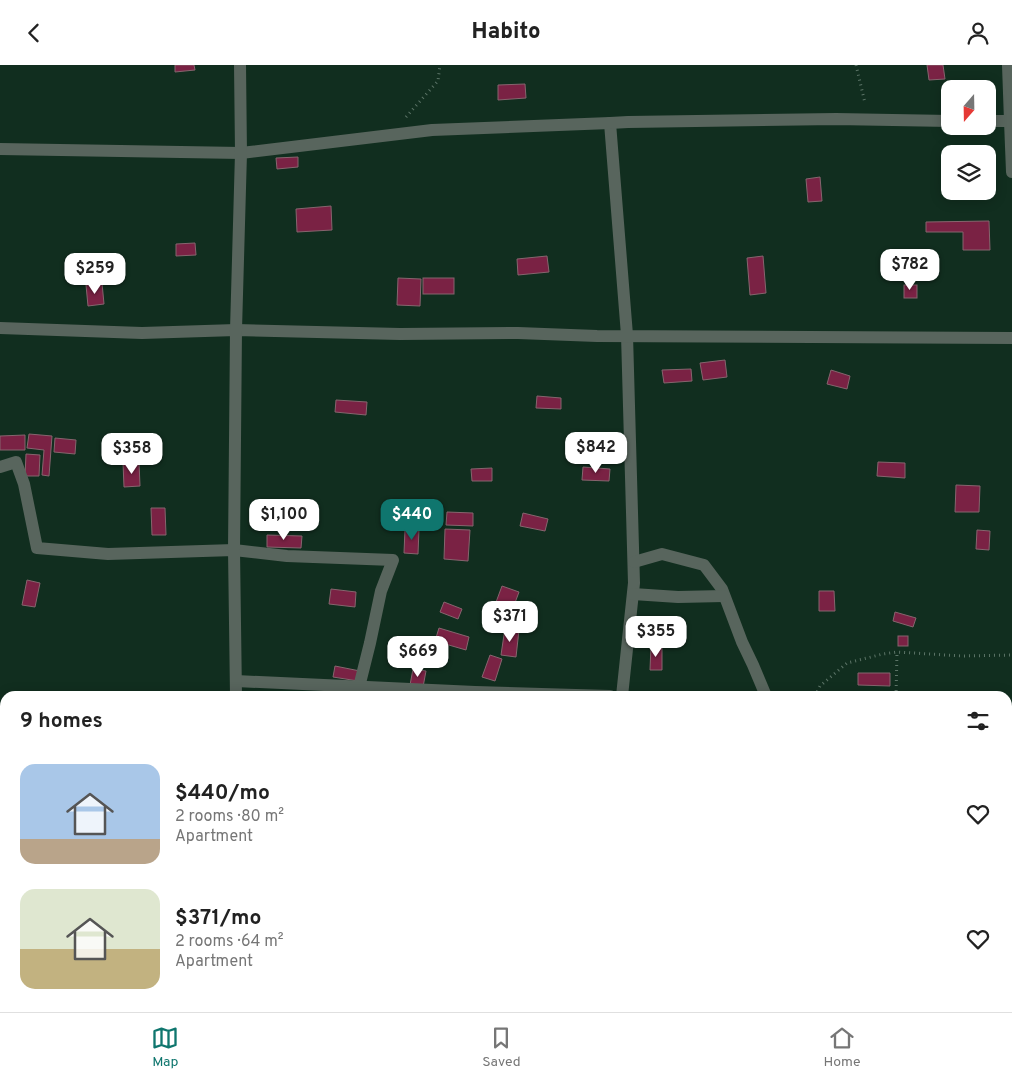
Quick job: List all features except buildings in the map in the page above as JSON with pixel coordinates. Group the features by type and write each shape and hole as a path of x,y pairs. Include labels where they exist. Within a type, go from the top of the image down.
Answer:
{"street":[{"path":"236,691 234,550 240,65"},
{"path":"1008,65 1012,172"},
{"path":"0,149 240,153 432,130 628,122 870,119 941,121"},
{"path":"996,121 1011,121"},
{"path":"610,123 627,335 634,562 634,583 623,691"},
{"path":"0,328 142,333 236,330 400,334 518,333 597,336 1012,338"},
{"path":"0,467 16,462 24,484 37,547 108,554 234,550 288,556 393,560 381,591 359,687"},
{"path":"634,562 662,554 704,565 722,589 742,642 764,691"},
{"path":"633,594 678,597 724,596"},
{"path":"236,681 471,691"}],"path":[{"path":"388,135 406,118 438,81 440,65"},
{"path":"856,65 870,119"},
{"path":"896,691 897,652"},
{"path":"818,691 847,663 897,652 962,656 1012,655"}]}
